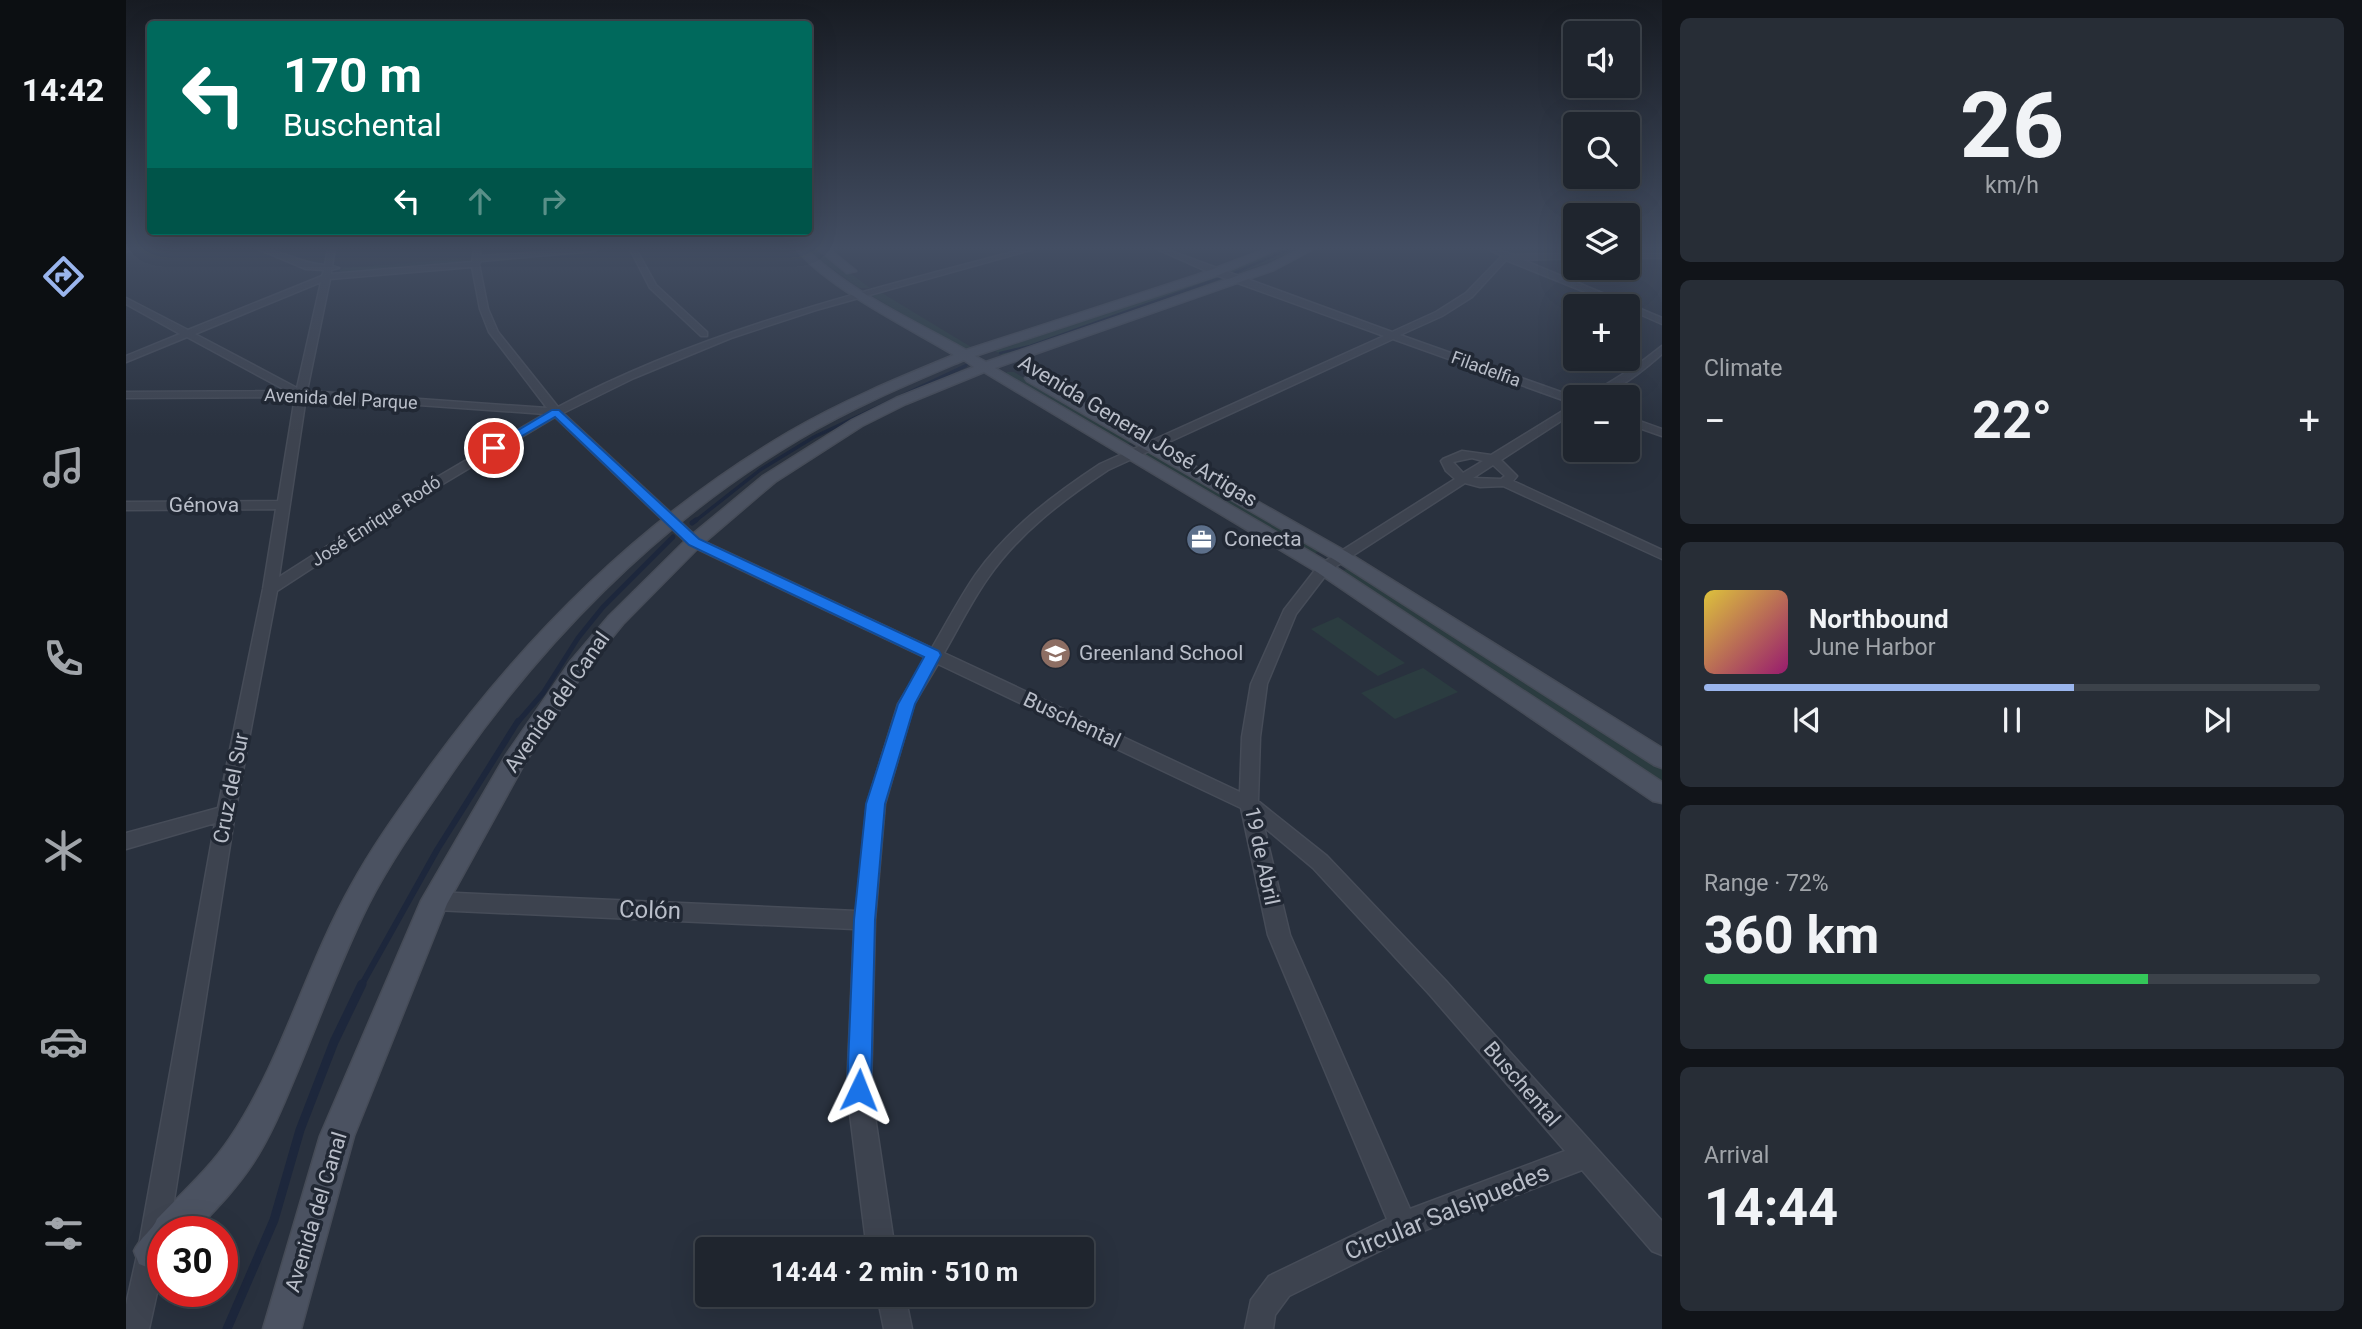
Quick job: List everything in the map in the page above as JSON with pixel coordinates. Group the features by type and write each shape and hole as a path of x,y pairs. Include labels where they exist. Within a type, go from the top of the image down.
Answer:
{"street":[{"path":"144,311 301,394"},
{"path":"126,359 239,311"},
{"name":"Cruz del Sur","path":"166,1216 226,813 270,589 301,394 319,311"},
{"name":"Buschental","path":"485,311 494,332 555,412 694,542 1249,804 1320,862 1438,988 1662,1241"},
{"path":"680,311 704,334"},
{"name":"José Enrique Rodó","path":"270,589 433,484 555,412 698,346 805,311"},
{"name":"Avenida General José Artigas","path":"895,311 983,358 1141,449 1341,556 1662,759"},
{"name":"Avenida General José Artigas","path":"913,311 983,358"},
{"name":"Avenida del Canal","path":"282,1329 337,1136 435,901 513,761 577,667 615,620 694,542 769,479 812,450 983,358 1110,311"},
{"name":"Avenida del Canal","path":"185,1216 222,1176 249,1139 356,901 429,787 457,747 531,654 582,598 670,518 773,446 830,414 877,390 1136,311"},
{"name":"Filadelfia","path":"1323,311 1563,397"},
{"path":"879,1237 859,1090 865,920 876,804 906,704 933,655 982,576 1025,526 1062,495 1141,449 1443,311"},
{"path":"1640,312 1662,321"},
{"path":"698,346 693,341 704,334 730,335"},
{"path":"1611,385 1640,368 1662,349"},
{"name":"Avenida del Parque","path":"126,395 301,394 555,412"},
{"name":"19 de Abril","path":"1403,1225 1279,935 1249,804 1251,737 1259,684 1289,613 1324,568 1563,415"},
{"path":"1640,425 1662,433"},
{"name":"Avenida General José Artigas","path":"1141,449 1662,794"},
{"path":"1505,482 1511,476 1510,472 1492,460 1464,455 1450,458 1447,466 1465,478 1487,484 1505,482 1662,555"},
{"name":"Génova","path":"126,506 282,505"},
{"path":"126,841 226,813"},
{"name":"Colón","path":"435,901 865,920"},
{"name":"Circular Salsipuedes","path":"1259,1329 1261,1310 1279,1286 1403,1225 1585,1156"},
{"name":"Cruz del Sur","path":"135,1329 147,1290"},
{"path":"893,1307 898,1329"}],"shaded area":[{"path":"898,311 912,311 971,347 962,349"},
{"path":"1113,311 1131,311 1003,355 995,351"},
{"path":"1007,372 1014,372 1134,443 1124,444 1005,375"},
{"path":"1148,453 1320,551 1313,554 1149,458 1145,455"},
{"path":"1349,568 1647,757 1662,768 1662,783 1345,576 1342,571"},
{"path":"1338,617 1405,663 1378,676 1311,629"},
{"path":"1423,668 1458,692 1395,719 1361,693"}],"waterway":[{"path":"1000,353 1030,346 1128,311"},
{"path":"963,367 968,364"},
{"path":"694,522 760,470 814,437 963,367"},
{"path":"692,523 696,520"},
{"path":"517,723 543,693 578,638 603,607 673,537"},
{"path":"361,986 437,850 518,721"},
{"path":"227,1329 274,1220 300,1130 334,1042 361,986"}],"place":[{"name":"Conecta","path":"1201,539"},
{"name":"Greenland School","path":"1056,653"}],"route":[{"path":"494,448 555,412 694,542 933,655 906,704 876,804 865,920 859,1090"}]}
